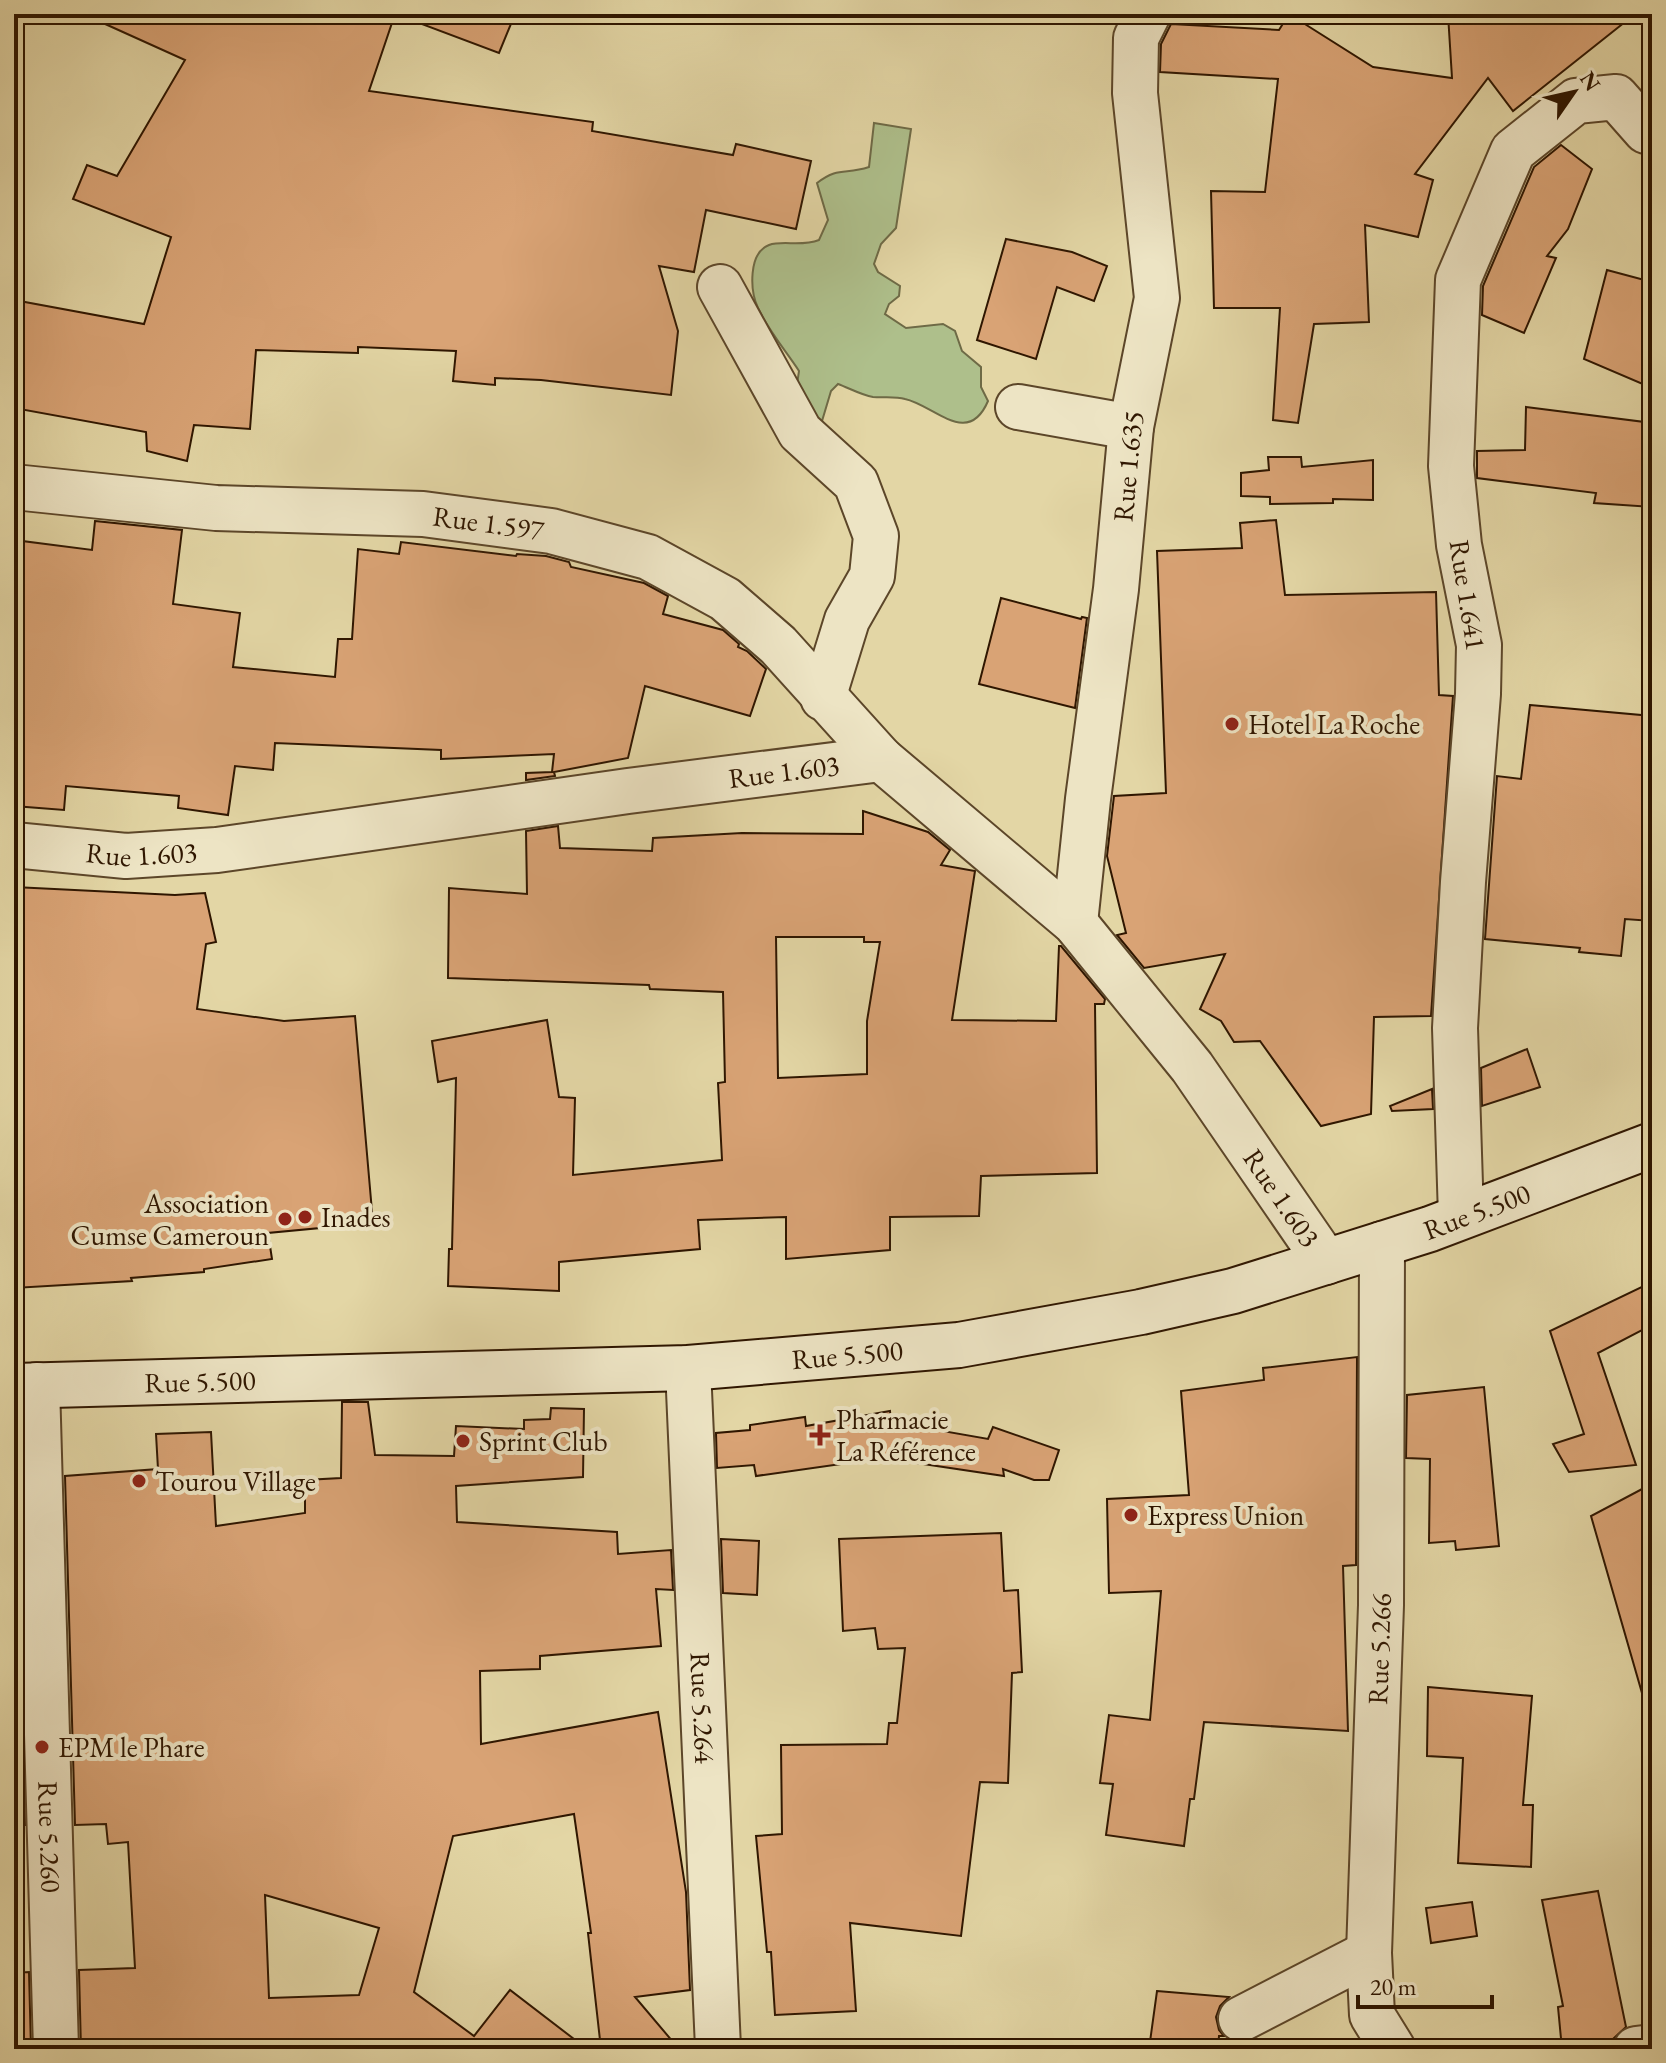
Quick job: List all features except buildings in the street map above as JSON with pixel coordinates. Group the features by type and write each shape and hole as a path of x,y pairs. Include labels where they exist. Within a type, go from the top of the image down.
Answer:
{"street":[{"name":"Rue 1.635","path":"1075,923 1116,589 1131,427 1157,298 1135,93 1136,38 1148,14"},
{"name":"Rue 1.641","path":"1461,1216 1455,1028 1479,645 1459,545 1451,466 1458,280 1513,151 1576,101 1616,97 1646,131"},
{"path":"720,287 800,432 856,483 876,536 872,576 847,620 823,698"},
{"path":"1018,407 1131,427"},
{"name":"Rue 1.597","path":"14,487 216,508 423,514 551,531 648,557 725,599 778,645 881,759"},
{"name":"Rue 1.603","path":"14,845 126,856 217,850 628,791 881,759 1075,923 1192,1067 1326,1262"},
{"name":"Rue 5.500","path":"25,1385 688,1368 959,1345 1156,1309 1233,1291 1382,1244 1652,1145"},
{"name":"Rue 5.266","path":"1382,1244 1381,1605 1369,1953 1372,2015 1393,2049"},
{"name":"Rue 5.264","path":"688,1368 718,2048"},
{"name":"Rue 5.260","path":"25,1385 56,2049"},
{"path":"1241,2019 1369,1953"},
{"path":"1636,2049 1652,2047"}],"green space":[{"path":"874,123 911,129 896,228 881,244 874,264 878,272 900,286 899,296 889,304 885,314 906,328 943,324 955,331 962,351 981,367 981,387 988,401 980,415 971,421 961,423 950,420 905,399 869,396 838,384 831,391 822,421 807,422 794,405 799,371 755,301 752,283 757,256 769,245 819,240 828,220 817,183 837,173 869,167"}],"place":[{"name":"Hotel La Roche","path":"1232,724"},
{"name":"Inades","path":"305,1217"},
{"name":"Association Cumse Cameroun","path":"285,1219"},
{"name":"Pharmacie La Référence","path":"820,1435"},
{"name":"Sprint Club","path":"463,1441"},
{"name":"Tourou Village","path":"139,1481"},
{"name":"Express Union","path":"1131,1515"},
{"name":"EPM le Phare","path":"42,1747"}]}
